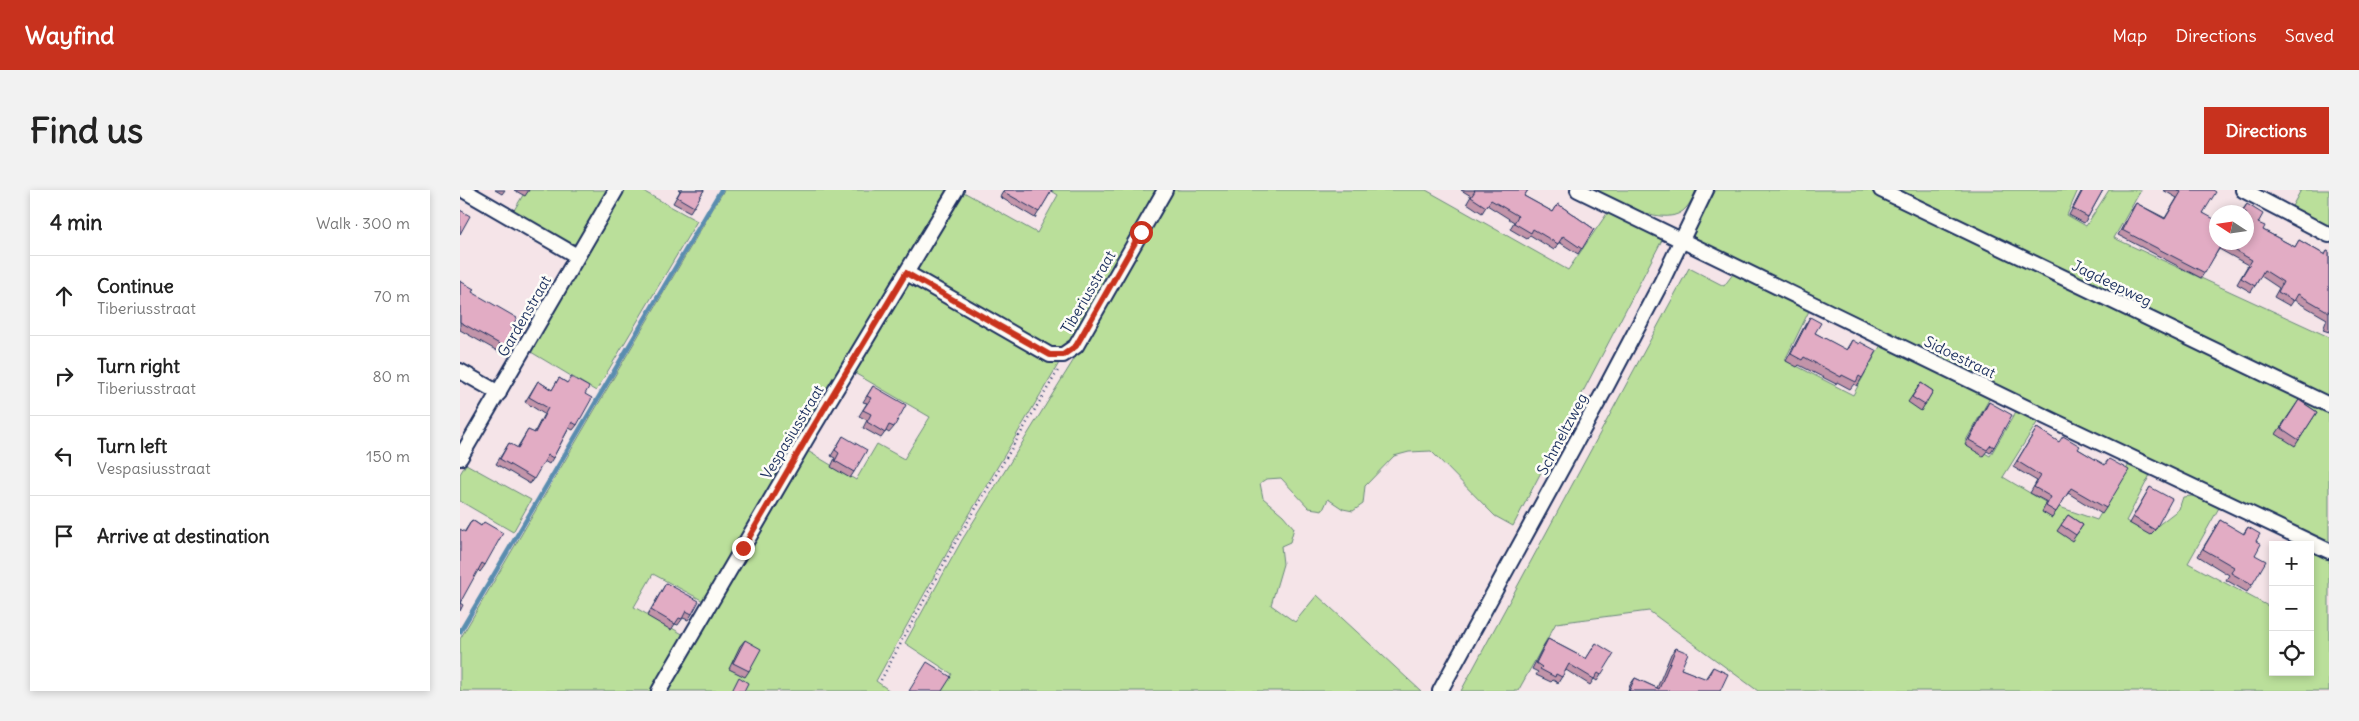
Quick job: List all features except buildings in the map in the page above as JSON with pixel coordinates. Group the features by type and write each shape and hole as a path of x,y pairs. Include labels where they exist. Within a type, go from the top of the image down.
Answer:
{"street":[{"path":"464,190 577,256"},
{"name":"Gardenstraat","path":"460,458 616,190"},
{"name":"Vespasiusstraat","path":"659,691 809,434 956,190"},
{"name":"Tiberiusstraat","path":"906,273 1050,355 1063,355 1076,346 1165,190"},
{"name":"Sidoestraat","path":"1578,190 1680,241 2329,551"},
{"name":"Schmeltzweg","path":"1440,691 1661,283 1706,190"},
{"name":"Jagdeepweg","path":"1881,190 2329,405"},
{"path":"2243,190 2329,235"},
{"path":"460,371 499,393"}],"path":[{"path":"881,680 954,545 1064,361 1063,355"}],"green space":[{"path":"526,190 608,190 577,243 570,244 513,212"},
{"path":"624,190 641,190 697,221 596,391 531,352"},
{"path":"724,190 949,190 709,604 653,574 634,607 686,636 655,691 460,691 460,639"},
{"path":"960,190 1037,233 1058,195 1050,190 1161,190 1074,341 1066,349 1049,350 918,273 916,269"},
{"path":"1172,190 1426,190 1568,270 1608,212 1662,240 1513,526 1495,516 1431,451 1409,452 1394,456 1365,486 1363,504 1353,511 1343,509 1328,499 1323,510 1309,508 1281,478 1266,479 1260,483 1263,498 1283,515 1294,528 1290,542 1281,546 1283,564 1271,605 1295,622 1317,595 1421,691 941,691 952,674 905,643 962,540 1091,332"},
{"path":"1595,190 1696,190 1687,207 1678,214 1667,216 1642,212"},
{"path":"1716,190 2078,190 2067,215 2086,226 2109,190 2141,190 2114,238 2329,337 2329,546 1697,242 1693,237 1694,229"},
{"path":"2301,190 2329,190 2329,231 2290,210"},
{"path":"1689,268 1724,286 1733,274 1810,309 1785,360 1853,395 1882,343 1991,396 1965,442 1990,456 2018,408 2040,418 2003,477 2045,502 2097,520 2131,461 2151,473 2126,521 2148,533 2179,509 2183,497 2200,495 2220,506 2188,563 2269,606 2269,676 2314,676 2314,548 2329,556 2329,691 1758,691 1649,611 1556,623 1518,691 1461,691"},
{"path":"908,281 1058,357 1059,363 953,542 876,681 890,691 664,691 749,550 806,450 856,480 877,444 904,459 930,417 851,371"},
{"path":"466,464 531,500 513,532 460,501 460,474"}],"waterway":[{"path":"460,632 721,190"}],"route":[{"path":"743,548 906,273 1050,355 1063,355 1076,346 1116,279 1141,232"}]}
